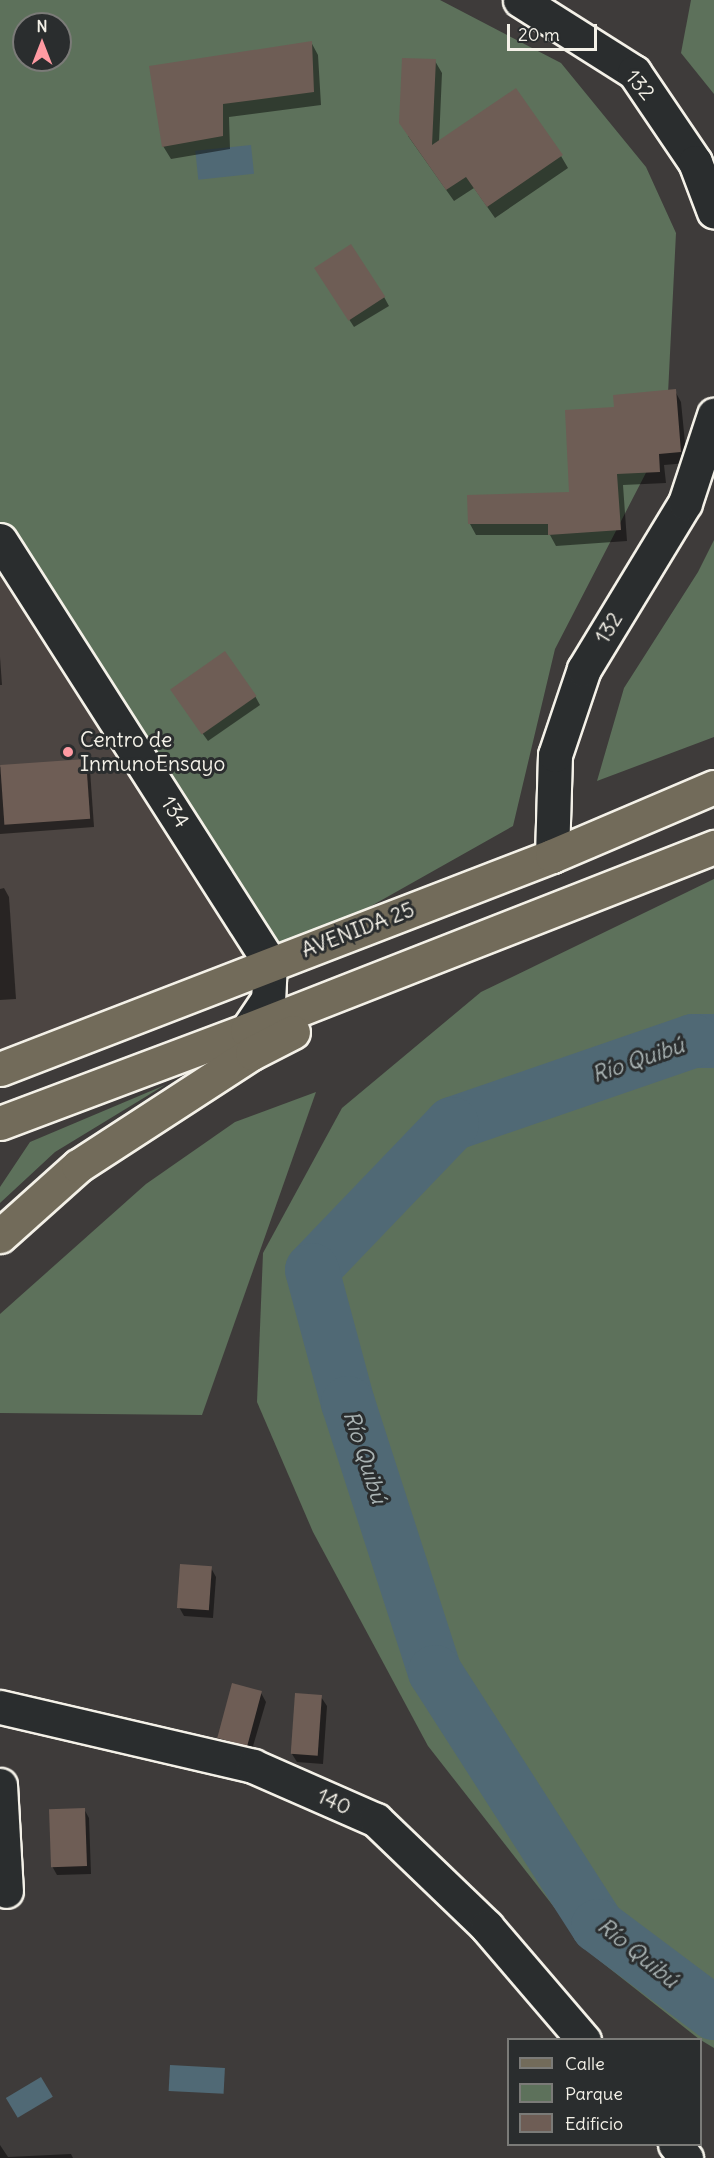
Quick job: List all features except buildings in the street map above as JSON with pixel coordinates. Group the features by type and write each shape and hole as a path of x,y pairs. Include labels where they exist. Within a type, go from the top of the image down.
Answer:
{"main road":[{"name":"AVENIDA 25","path":"0,1069 552,856 714,787"},
{"path":"0,1123 247,1030 714,847"},
{"path":"0,1236 78,1166 252,1053 465,944"}],"street":[{"name":"132","path":"520,0 634,72 695,162 714,212"},
{"name":"132","path":"552,856 555,755 584,669 685,503 714,415"},
{"name":"134","path":"0,540 270,963"},
{"path":"247,1030 268,999 270,963"},
{"name":"140","path":"0,1707 253,1766 376,1820 487,1927 582,2038"},
{"path":"0,1785 6,1891"},
{"path":"676,2146 687,2158"}],"shaded area":[{"name":"Centro de InmunoEnsayo","path":"0,540 270,963 0,1069"}],"green space":[{"path":"0,0 440,0 561,63 646,167 676,233 666,434 555,649 513,826 270,963 0,541"},
{"path":"691,0 714,0 714,94 681,53"},
{"path":"714,540 714,737 597,781 624,688 698,572"},
{"path":"714,879 714,2048 702,2041 702,2038 698,2038 590,1953 428,1746 313,1532 257,1402 263,1253 342,1108 481,992"},
{"path":"165,1085 55,1152 0,1203 0,1187 30,1142"},
{"path":"316,1092 202,1415 0,1413 0,1314 146,1184 235,1122"}],"water":[{"path":"251,145 254,174 198,180 195,151"},
{"path":"170,2065 225,2068 224,2094 169,2091"},
{"path":"41,2077 53,2097 18,2118 6,2098"}],"waterway":[{"name":"Río Quibú","path":"714,1041 693,1041 452,1124 312,1270 348,1403 435,1672 598,1926 714,2013"}],"place":[{"name":"Centro de InmunoEnsayo","path":"68,752"}]}
